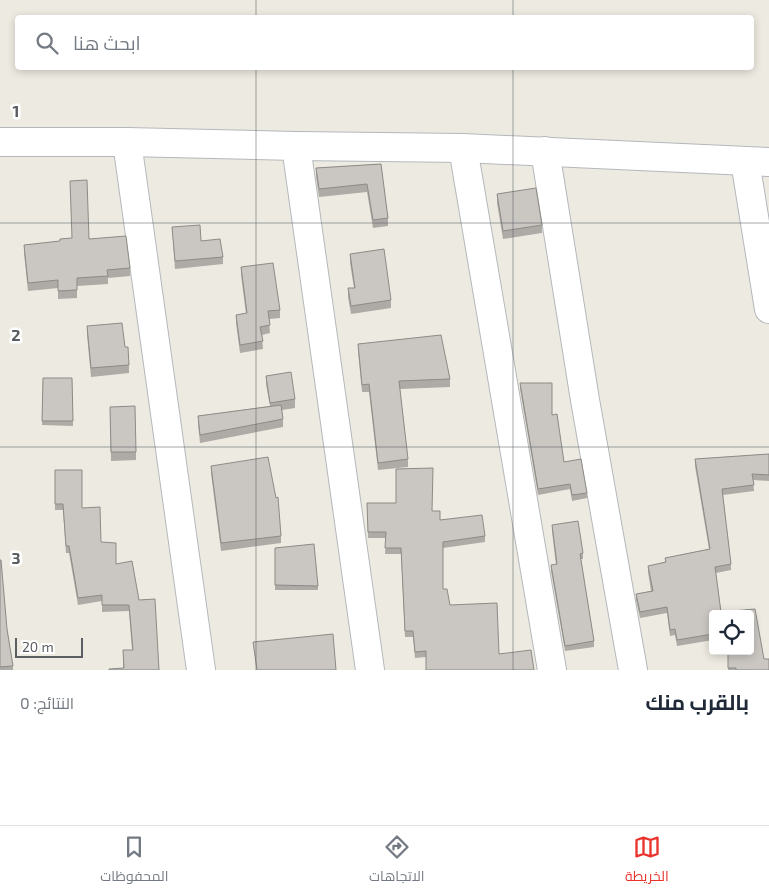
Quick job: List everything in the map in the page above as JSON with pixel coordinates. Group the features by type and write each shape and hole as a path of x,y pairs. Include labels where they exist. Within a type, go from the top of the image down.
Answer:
{"street":[{"path":"0,142 127,142 463,148 757,162 769,309"},
{"path":"127,142 201,670"},
{"path":"296,146 370,670"},
{"path":"463,148 552,670"},
{"path":"545,151 585,400 633,670"}],"building":[{"path":"381,164 388,218 373,220 367,184 319,189 316,168"},
{"path":"87,180 89,239 126,236 130,268 107,270 108,276 77,278 77,290 58,291 58,280 28,283 24,245 72,238 70,181"},
{"path":"536,188 542,225 503,231 497,194"},
{"path":"200,225 201,241 220,239 223,257 175,261 172,227"},
{"path":"384,249 391,300 351,306 348,288 355,288 350,254"},
{"path":"273,263 280,310 268,311 270,325 260,327 263,341 240,345 236,315 247,313 241,267"},
{"path":"122,323 125,347 128,347 129,365 91,368 87,326"},
{"path":"441,335 450,379 399,381 408,459 378,463 369,384 362,385 358,344"},
{"path":"291,372 295,399 270,403 266,376"},
{"path":"43,378 72,378 73,421 42,421"},
{"path":"520,383 552,383 552,415 557,414 564,462 581,459 587,493 572,495 570,484 538,489"},
{"path":"281,405 283,419 200,435 198,416"},
{"path":"135,406 136,452 111,452 110,407"},
{"path":"769,454 769,475 752,474 754,485 722,489 731,564 715,567 721,610 709,610 709,635 677,640 675,629 670,630 667,607 640,612 636,594 653,591 648,566 666,562 665,558 710,549 695,459"},
{"path":"268,457 276,498 278,497 281,536 221,543 211,466"},
{"path":"433,468 432,511 440,511 440,520 482,515 485,536 443,542 443,589 447,589 450,605 497,603 499,654 531,650 534,670 426,670 426,651 415,652 413,631 405,631 401,548 385,548 386,532 368,532 367,503 396,503 396,469"},
{"path":"55,470 82,470 82,508 100,507 101,542 116,543 116,564 132,561 139,600 155,599 159,670 109,670 124,668 123,650 133,650 129,605 102,605 102,595 78,598 69,546 66,546 63,504 55,504"},
{"path":"578,521 583,553 580,554 594,641 565,646 551,565 557,564 552,525"},
{"path":"314,544 318,586 275,585 275,548"},
{"path":"0,560 13,666 0,667"},
{"path":"755,609 764,659 769,659 769,670 736,670 736,668 728,668 728,655 754,655 754,610 744,610"},
{"path":"333,634 336,670 257,670 253,642"}]}
